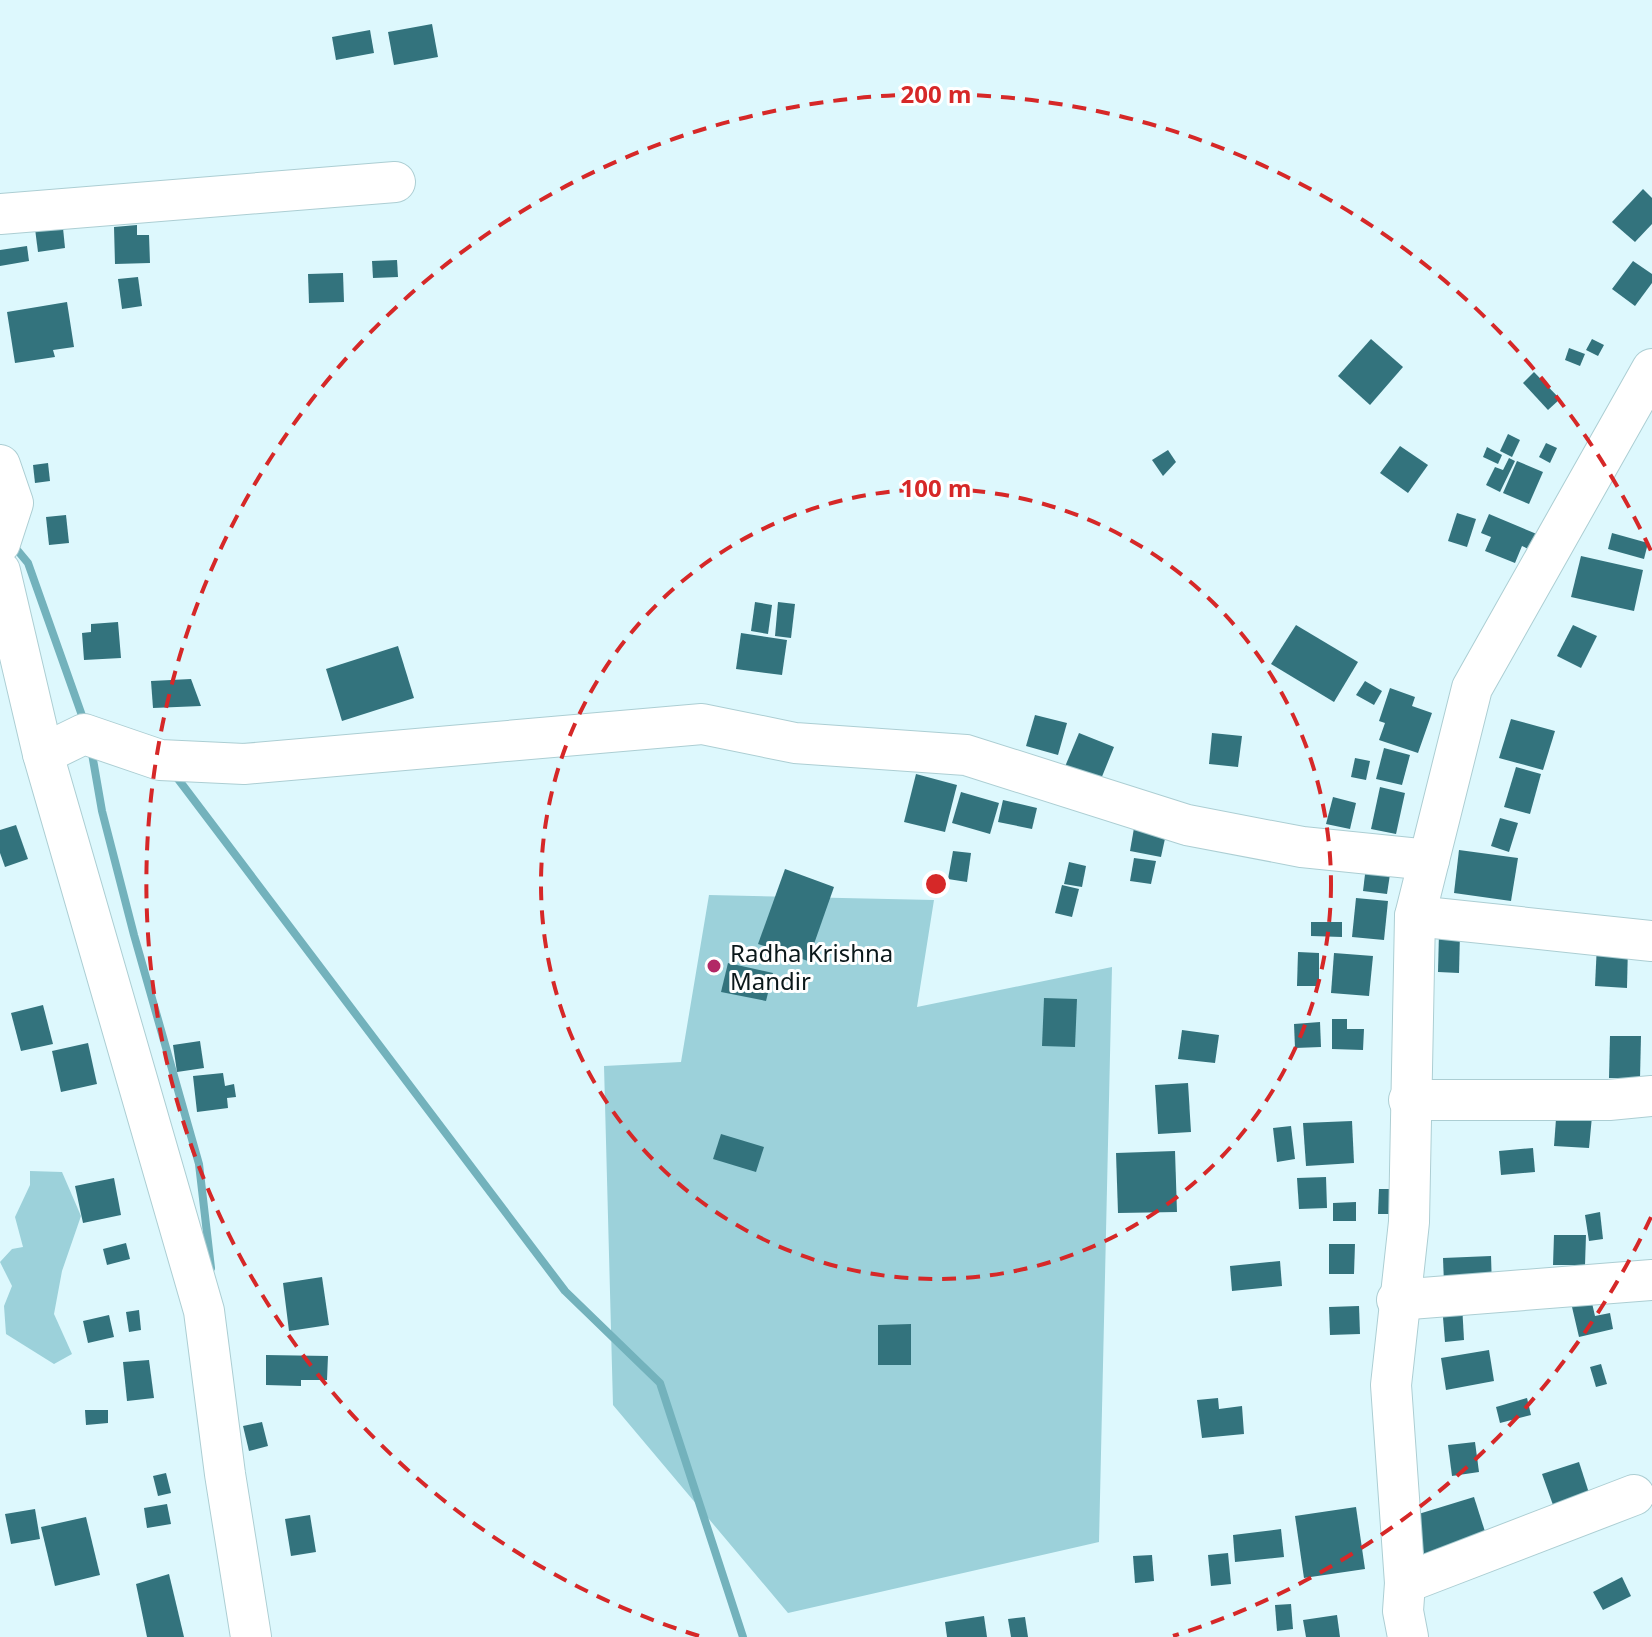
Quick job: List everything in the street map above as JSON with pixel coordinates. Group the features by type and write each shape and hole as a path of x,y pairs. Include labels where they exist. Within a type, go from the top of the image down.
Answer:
{"street":[{"path":"0,214 395,182"},
{"path":"1408,1637 1403,1611 1405,1583 1391,1385 1397,1300 1409,1222 1415,916 1472,688 1652,369"},
{"path":"0,465 13,503 0,543"},
{"path":"0,571 43,754 204,1311 225,1474 251,1637"},
{"path":"43,754 84,734 160,760 244,764 702,724 795,743 966,755 1187,825 1302,847 1429,860"},
{"path":"1415,916 1652,941"},
{"path":"1409,1100 1609,1100 1652,1096"},
{"path":"1397,1300 1652,1280"},
{"path":"1405,1583 1634,1495"}],"shaded area":[{"path":"709,895 934,900 917,1007 1112,967 1099,1542 788,1613 613,1405 604,1066 681,1062"},
{"path":"30,1171 62,1172 81,1216 62,1271 54,1314 72,1354 54,1364 6,1334 4,1306 12,1286 0,1262 12,1249 23,1247 15,1217 30,1185"}],"building":[{"path":"432,24 438,57 394,65 388,32"},
{"path":"370,30 374,53 336,60 332,37"},
{"path":"1643,189 1652,198 1652,224 1635,242 1612,222"},
{"path":"62,218 65,248 38,252 34,221"},
{"path":"137,225 137,235 149,235 150,263 115,264 114,227"},
{"path":"27,246 29,261 0,266 0,250"},
{"path":"397,260 398,277 373,278 372,261"},
{"path":"1633,261 1652,274 1652,283 1635,306 1612,289"},
{"path":"343,273 344,302 309,303 308,274"},
{"path":"138,277 142,306 122,309 118,279"},
{"path":"67,302 74,347 53,350 55,357 15,363 7,312"},
{"path":"1371,339 1403,367 1370,405 1338,376"},
{"path":"1592,339 1604,345 1598,356 1586,350"},
{"path":"1569,348 1585,354 1580,366 1565,360"},
{"path":"1534,372 1560,399 1548,410 1523,383"},
{"path":"1508,434 1520,440 1512,457 1500,451"},
{"path":"1546,443 1557,448 1550,463 1539,457"},
{"path":"1400,446 1428,465 1408,493 1380,473"},
{"path":"1487,447 1502,455 1498,464 1483,457"},
{"path":"1168,450 1176,462 1163,476 1152,460"},
{"path":"1509,458 1515,461 1500,492 1486,485 1495,467 1503,470"},
{"path":"1517,461 1543,472 1529,504 1503,493"},
{"path":"48,463 50,481 35,483 33,465"},
{"path":"1457,513 1476,519 1467,547 1448,541"},
{"path":"1489,514 1539,535 1533,551 1522,546 1515,563 1485,551 1491,537 1481,533"},
{"path":"66,515 69,543 49,545 46,517"},
{"path":"1612,533 1648,543 1644,559 1608,549"},
{"path":"1581,556 1643,570 1634,611 1571,597"},
{"path":"755,602 772,605 768,634 751,631"},
{"path":"778,602 795,604 791,638 775,636"},
{"path":"118,622 121,658 84,660 82,633 91,632 91,624"},
{"path":"1296,625 1358,662 1334,702 1271,664"},
{"path":"1573,625 1597,636 1581,668 1557,656"},
{"path":"741,633 787,640 782,675 736,669"},
{"path":"398,646 414,698 342,721 326,669"},
{"path":"191,679 201,706 153,708 151,681"},
{"path":"1365,681 1382,691 1374,705 1356,695"},
{"path":"1390,688 1415,697 1412,706 1432,713 1418,753 1379,740 1385,723 1379,721"},
{"path":"1035,715 1067,723 1058,755 1026,746"},
{"path":"1511,719 1555,731 1543,770 1499,758"},
{"path":"1079,733 1114,747 1099,784 1064,769"},
{"path":"1212,733 1242,736 1238,767 1209,764"},
{"path":"1384,748 1410,755 1402,785 1376,779"},
{"path":"1355,758 1370,761 1366,780 1351,777"},
{"path":"1516,767 1541,774 1530,814 1504,807"},
{"path":"916,774 957,785 945,832 904,822"},
{"path":"1380,787 1405,793 1396,834 1371,829"},
{"path":"961,792 999,803 990,834 952,823"},
{"path":"1333,797 1356,803 1350,829 1326,824"},
{"path":"1003,800 1037,808 1032,829 998,822"},
{"path":"1500,818 1518,823 1509,852 1491,846"},
{"path":"16,825 28,859 5,867 0,853 0,830"},
{"path":"1134,828 1166,834 1161,857 1130,851"},
{"path":"1459,850 1518,858 1511,901 1454,893"},
{"path":"953,851 971,853 967,882 948,879"},
{"path":"1134,858 1156,861 1151,884 1130,881"},
{"path":"1367,858 1392,861 1387,894 1363,891"},
{"path":"1069,862 1086,866 1082,887 1064,884"},
{"path":"785,869 834,887 808,961 758,944"},
{"path":"1062,885 1079,889 1072,917 1055,913"},
{"path":"1356,898 1388,901 1384,940 1352,937"},
{"path":"1311,922 1342,922 1342,937 1311,936"},
{"path":"1439,933 1460,933 1459,973 1438,972"},
{"path":"1597,944 1628,945 1627,988 1595,986"},
{"path":"1298,952 1319,953 1319,986 1297,986"},
{"path":"1334,953 1373,956 1369,996 1331,993"},
{"path":"728,963 773,973 766,1001 721,992"},
{"path":"1044,998 1077,999 1075,1047 1042,1046"},
{"path":"43,1005 53,1044 21,1051 11,1013"},
{"path":"1332,1019 1347,1019 1347,1029 1364,1029 1363,1050 1332,1049"},
{"path":"1320,1022 1321,1047 1295,1048 1294,1024"},
{"path":"1182,1030 1219,1035 1215,1063 1178,1059"},
{"path":"1610,1036 1641,1036 1640,1078 1609,1078"},
{"path":"200,1041 204,1068 177,1072 173,1045"},
{"path":"88,1043 97,1084 61,1092 52,1051"},
{"path":"223,1073 225,1086 234,1084 236,1097 227,1098 228,1108 197,1112 193,1076"},
{"path":"1188,1083 1191,1132 1158,1134 1155,1085"},
{"path":"1558,1092 1594,1095 1589,1148 1554,1146"},
{"path":"1352,1121 1354,1163 1306,1166 1303,1123"},
{"path":"1291,1126 1295,1159 1277,1162 1273,1128"},
{"path":"721,1134 764,1147 756,1172 713,1159"},
{"path":"1533,1148 1535,1172 1501,1175 1499,1151"},
{"path":"1175,1151 1177,1212 1118,1213 1116,1153"},
{"path":"1326,1177 1327,1208 1299,1209 1297,1178"},
{"path":"114,1178 121,1215 83,1223 75,1186"},
{"path":"1379,1189 1392,1189 1391,1214 1378,1214"},
{"path":"1356,1202 1356,1221 1333,1221 1333,1203"},
{"path":"1600,1212 1603,1239 1589,1241 1585,1215"},
{"path":"1554,1235 1586,1235 1585,1265 1553,1265"},
{"path":"126,1243 130,1259 107,1265 103,1249"},
{"path":"1329,1244 1355,1244 1354,1274 1329,1274"},
{"path":"1491,1256 1492,1287 1444,1284 1443,1258"},
{"path":"1280,1261 1282,1286 1232,1291 1230,1266"},
{"path":"322,1277 329,1325 289,1331 283,1283"},
{"path":"1592,1303 1595,1316 1610,1313 1613,1329 1579,1337 1572,1307"},
{"path":"1462,1304 1464,1340 1445,1342 1442,1305"},
{"path":"1359,1306 1360,1334 1330,1335 1329,1307"},
{"path":"139,1310 141,1330 129,1332 126,1312"},
{"path":"109,1315 114,1337 88,1343 83,1321"},
{"path":"911,1324 911,1365 878,1365 878,1325"},
{"path":"1489,1350 1494,1381 1446,1390 1441,1358"},
{"path":"266,1355 328,1356 327,1380 301,1380 301,1386 266,1385"},
{"path":"149,1360 154,1398 127,1401 123,1362"},
{"path":"1601,1364 1607,1384 1596,1387 1590,1367"},
{"path":"1218,1398 1219,1409 1242,1406 1244,1434 1202,1438 1197,1400"},
{"path":"1527,1398 1531,1415 1500,1423 1496,1407"},
{"path":"85,1410 108,1410 108,1423 86,1425"},
{"path":"262,1422 268,1446 249,1451 243,1426"},
{"path":"1475,1442 1479,1472 1452,1476 1448,1445"},
{"path":"1579,1462 1589,1493 1553,1505 1542,1474"},
{"path":"166,1473 171,1493 158,1496 153,1476"},
{"path":"1474,1497 1488,1541 1426,1559 1412,1516"},
{"path":"167,1504 171,1524 147,1528 144,1508"},
{"path":"1356,1507 1365,1569 1304,1578 1295,1516"},
{"path":"35,1509 40,1539 11,1544 5,1514"},
{"path":"310,1515 316,1552 291,1556 285,1519"},
{"path":"86,1517 100,1575 55,1586 41,1527"},
{"path":"1281,1529 1284,1557 1235,1562 1233,1535"},
{"path":"1228,1553 1231,1584 1211,1586 1208,1555"},
{"path":"1152,1555 1154,1581 1135,1583 1133,1556"},
{"path":"169,1574 184,1637 147,1637 136,1584"},
{"path":"1622,1577 1631,1596 1603,1610 1593,1592"},
{"path":"1291,1604 1293,1629 1277,1631 1275,1605"},
{"path":"1337,1615 1340,1637 1306,1637 1303,1620"},
{"path":"984,1616 987,1637 947,1637 945,1622"},
{"path":"1025,1617 1028,1637 1011,1637 1008,1619"}],"waterway":[{"path":"13,545 28,563 85,724"},
{"path":"91,748 102,811 134,935 199,1164 211,1268"},
{"path":"175,775 565,1291 660,1383 743,1637"}],"place":[{"name":"Radha Krishna Mandir","path":"714,966"}]}
